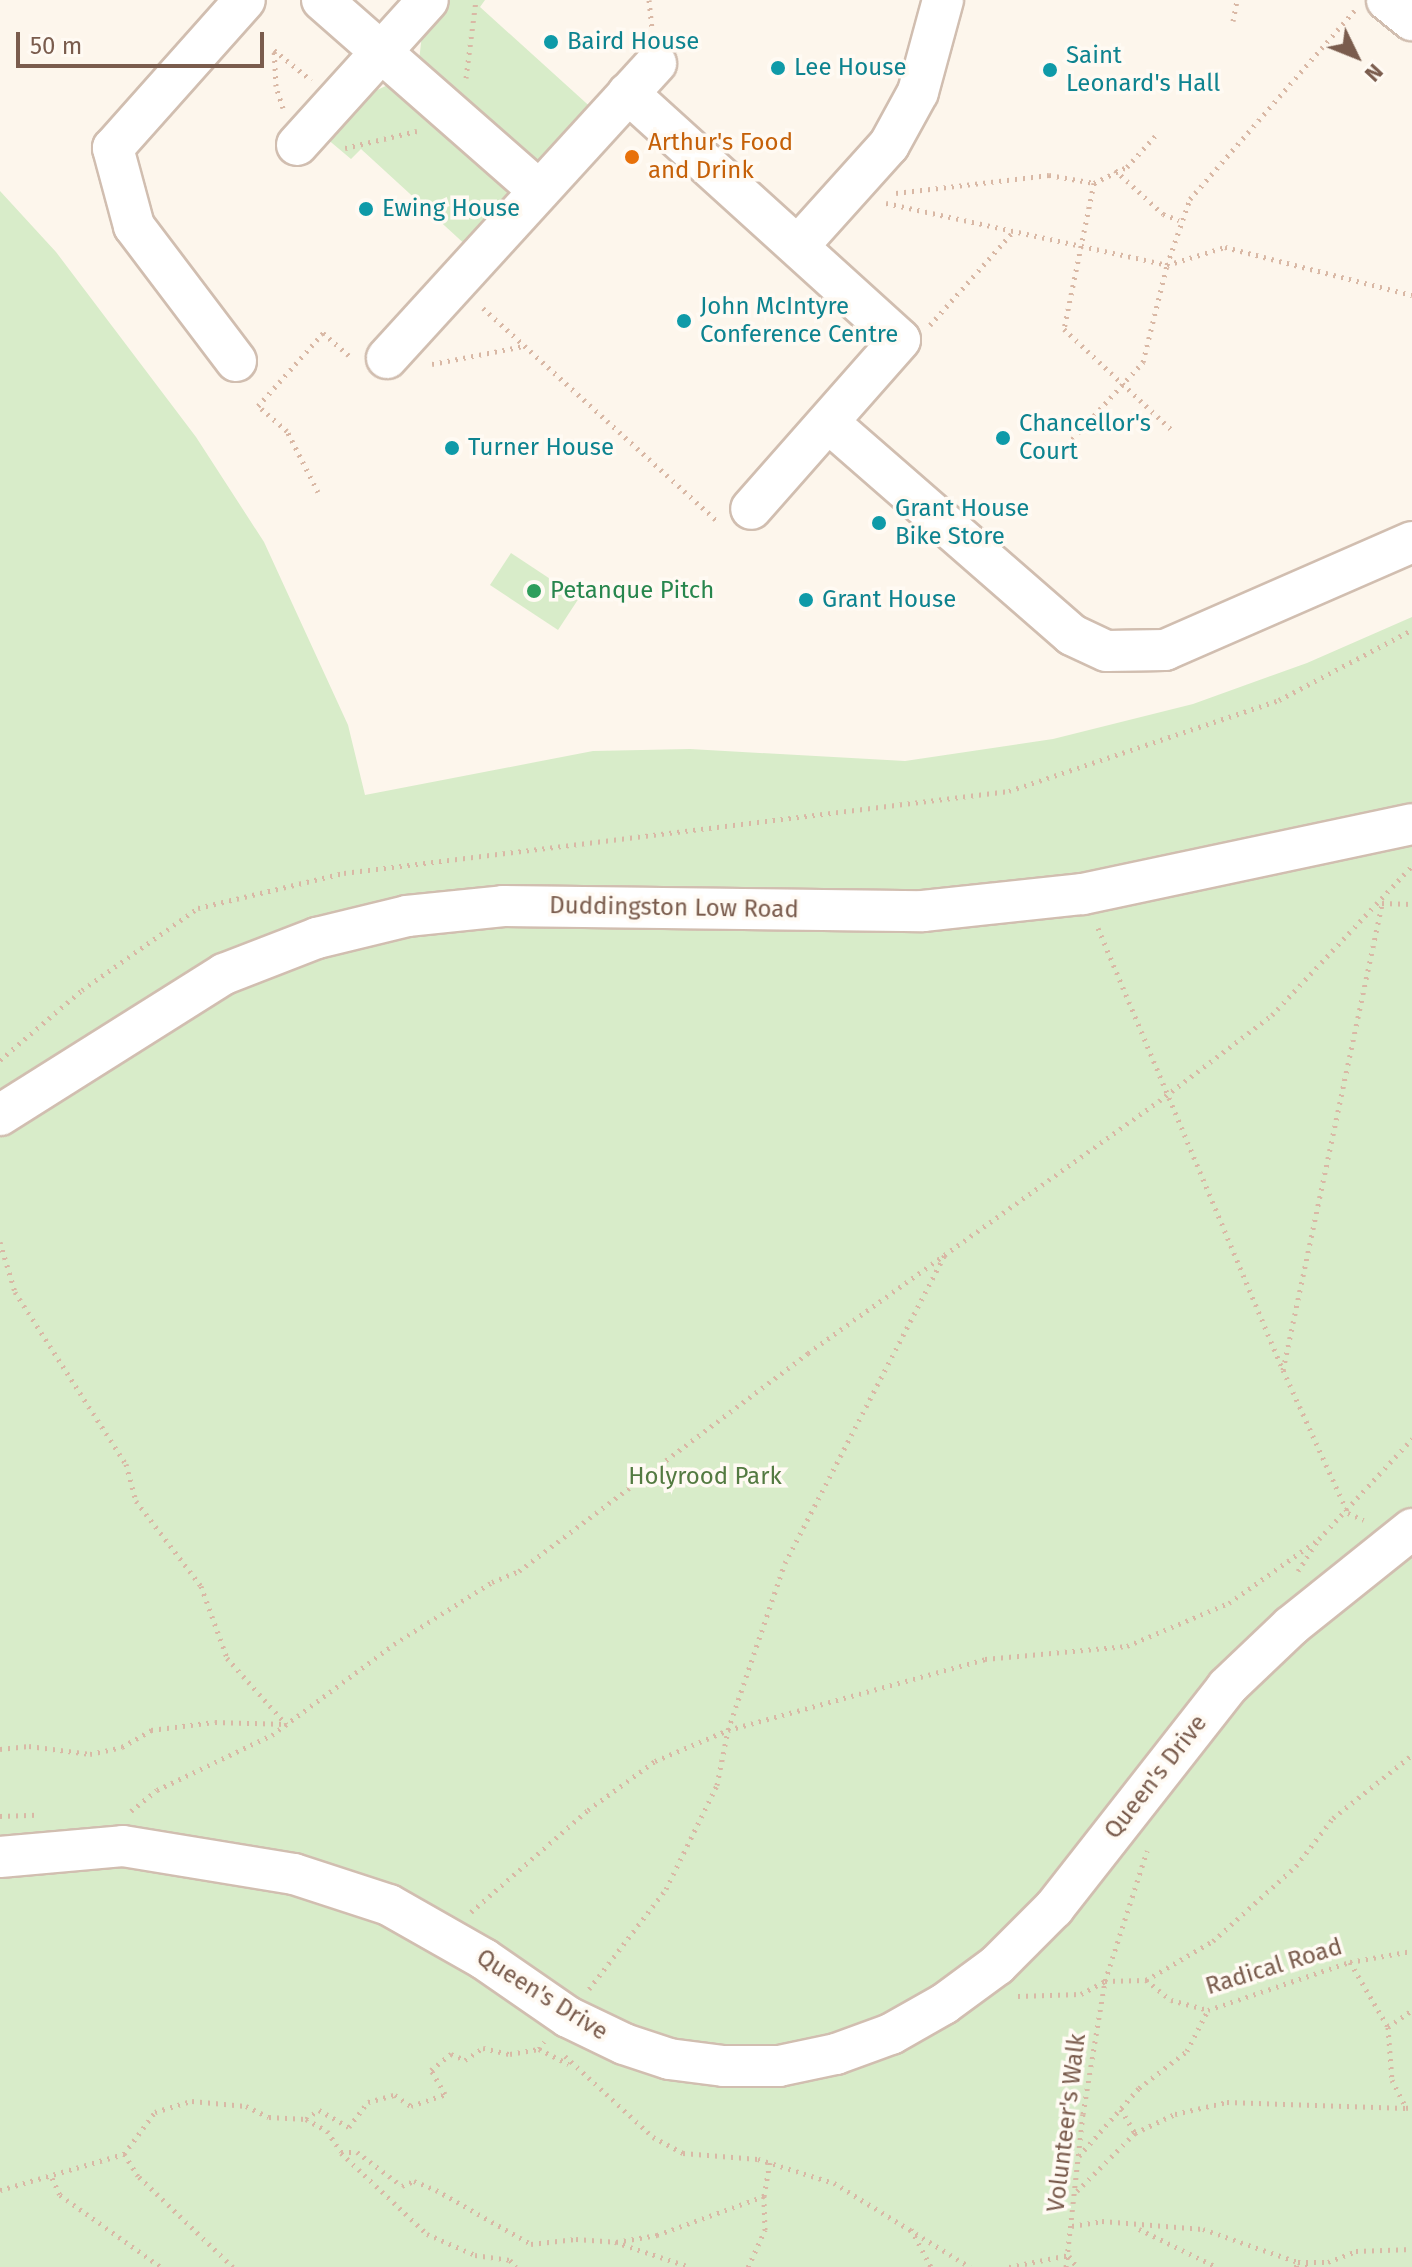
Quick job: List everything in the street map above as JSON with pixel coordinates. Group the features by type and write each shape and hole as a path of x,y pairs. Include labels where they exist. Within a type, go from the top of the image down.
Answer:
{"street":[{"path":"236,361 134,226 113,148 245,0"},
{"path":"322,0 538,190"},
{"path":"314,148 382,50 428,0"},
{"path":"798,246 860,190 889,145 918,92 943,0"},
{"path":"1387,0 1412,20"},
{"path":"404,362 455,283 656,63"},
{"path":"628,93 900,340 751,509"},
{"path":"829,423 1072,635 1107,651 1165,650 1412,542"},
{"name":"Duddingston Low Road","path":"0,1115 224,974 317,938 407,916 503,906 923,911 1083,894 1405,828"},
{"name":"Queen's Drive","path":"0,1857 123,1846 246,1864 354,1892 445,1935 568,2017 669,2059 724,2066 779,2066 836,2054 891,2034 973,1982 1054,1908 1227,1687 1291,1626 1406,1533"}],"path":[{"path":"314,148 459,120 476,0"},
{"path":"1233,21 1237,0"},
{"path":"1067,445 1143,362 1179,220 1190,199 1364,0"},
{"path":"860,190 1049,175 1094,183 1115,170 1127,167 1155,136"},
{"path":"1115,170 1163,214 1179,220"},
{"path":"1094,183 1064,329 1173,431"},
{"path":"860,190 1012,233 1167,265 1225,247 1412,295"},
{"path":"900,340 919,337 1012,233"},
{"path":"455,283 730,533 751,509"},
{"path":"318,492 287,431 258,406 323,333 352,358 404,362 525,346"},
{"path":"0,1060 82,990 198,908 344,873 1009,791 1279,700 1412,630"},
{"path":"124,1817 157,1790 286,1724 394,1644 492,1582 519,1571 945,1253 1169,1094 1272,1015 1382,903 1412,866"},
{"path":"1083,894 1283,1370 1348,1513 1406,1533"},
{"path":"1382,903 1412,904"},
{"path":"1283,1370 1382,903"},
{"path":"0,1242 15,1292 126,1464 136,1501 201,1586 227,1658 286,1724"},
{"path":"539,2049 568,2017 666,1889 717,1785 728,1730 785,1563 945,1253"},
{"path":"445,1935 599,1801 655,1761 728,1730 985,1659 1127,1646 1229,1603 1319,1539"},
{"path":"0,1749 29,1746 90,1754 122,1747 151,1730 215,1722 286,1724"},
{"path":"973,1982 998,1996 1056,1997 1081,1994 1105,1981 1146,1980 1213,1941 1296,1866 1333,1818 1412,1755"},
{"name":"Radical Road","path":"1146,1980 1171,2000 1208,2010 1350,1962 1412,1951"},
{"path":"1350,1962 1388,2027 1392,2080 1409,2107"},
{"name":"Volunteer's Walk","path":"1066,2267 1105,1981"},
{"path":"1079,2156 1121,2109 1187,2051 1208,2010"},
{"path":"1388,2027 1412,2010"},
{"path":"568,2017 561,2049 569,2065"},
{"path":"306,2119 319,2110 349,2127 368,2102 395,2095 411,2106 445,2094 431,2070 451,2054 465,2060 483,2048 510,2054 539,2049 569,2065 653,2137 683,2153 770,2162 834,2183 970,2267"},
{"path":"0,2190 52,2178 124,2154 155,2112 192,2101 306,2119 327,2131 341,2152 427,2234 475,2255 510,2260 516,2267"},
{"path":"1075,2193 1135,2133 1175,2114 1227,2102 1409,2107"},
{"path":"1121,2109 1135,2133"},
{"path":"341,2152 357,2152 402,2186 414,2181 436,2190 531,2244 576,2239 615,2242 657,2235 764,2196"},
{"path":"124,2154 138,2176 233,2267"},
{"path":"748,2267 765,2230 764,2196 770,2162"},
{"path":"52,2178 60,2195 161,2267"},
{"path":"1072,2226 1102,2221 1134,2227 1203,2229 1313,2267"},
{"path":"1134,2227 1217,2267"},
{"path":"911,2229 931,2267"},
{"path":"615,2242 690,2267"},
{"path":"1297,2264 1328,2262 1356,2251 1412,2249"},
{"path":"1009,2267 1069,2255 1077,2267"}],"green space":[{"path":"450,0 485,0 480,7 596,112 538,165 419,61 422,34"},
{"path":"390,84 504,180 511,194 469,248 361,149 351,159 326,138 377,90"},
{"name":"Holyrood Park","path":"0,191 56,252 196,437 264,542 348,725 365,795 593,751 690,749 905,761 1053,739 1193,704 1307,663 1412,617 1412,2267 0,2267"},
{"name":"Petanque Pitch","path":"511,553 579,598 558,630 490,585"}],"place":[{"name":"Baird House","path":"551,42"},
{"name":"Lee House","path":"778,68"},
{"name":"Saint Leonard's Hall","path":"1050,70"},
{"name":"Arthur's Food and Drink","path":"632,157"},
{"name":"Ewing House","path":"366,209"},
{"name":"John McIntyre Conference Centre","path":"684,321"},
{"name":"Chancellor's Court","path":"1003,438"},
{"name":"Turner House","path":"452,448"},
{"name":"Grant House Bike Store","path":"879,523"},
{"name":"Petanque Pitch","path":"534,591"},
{"name":"Grant House","path":"806,600"}]}
